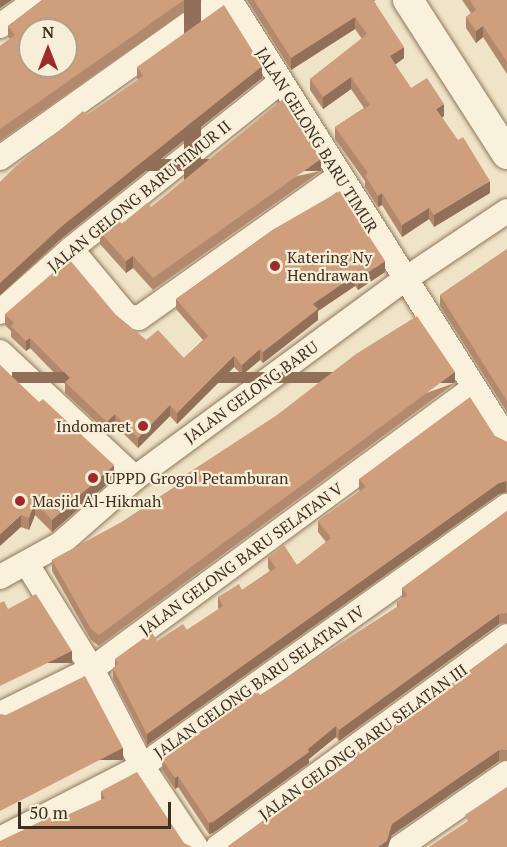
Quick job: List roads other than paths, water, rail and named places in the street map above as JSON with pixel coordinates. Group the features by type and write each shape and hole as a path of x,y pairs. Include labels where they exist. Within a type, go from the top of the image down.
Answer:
{"street":[{"path":"0,26 36,0"},
{"path":"0,158 222,0"},
{"name":"JALAN GELONG BARU TIMUR","path":"230,0 404,280 507,439"},
{"path":"408,0 507,154"},
{"name":"JALAN GELONG BARU TIMUR II","path":"0,312 71,249 280,82"},
{"path":"71,249 127,316 140,318 340,175"},
{"name":"JALAN GELONG BARU","path":"0,577 60,544 135,478 404,280 507,211"},
{"path":"0,352 135,478"},
{"name":"JALAN GELONG BARU SELATAN V","path":"0,714 92,669 473,388"},
{"name":"JALAN GELONG BARU SELATAN IV","path":"0,839 142,766 507,506"},
{"path":"27,564 92,669 142,766 196,847"},
{"name":"JALAN GELONG BARU SELATAN III","path":"218,847 507,636"},
{"path":"400,847 507,773"}],"place":[{"name":"Katering Ny Hendrawan","path":"275,266"},
{"name":"Indomaret","path":"143,426"},
{"name":"UPPD Grogol Petamburan","path":"93,478"},
{"name":"Masjid Al-Hikmah","path":"20,501"}]}
